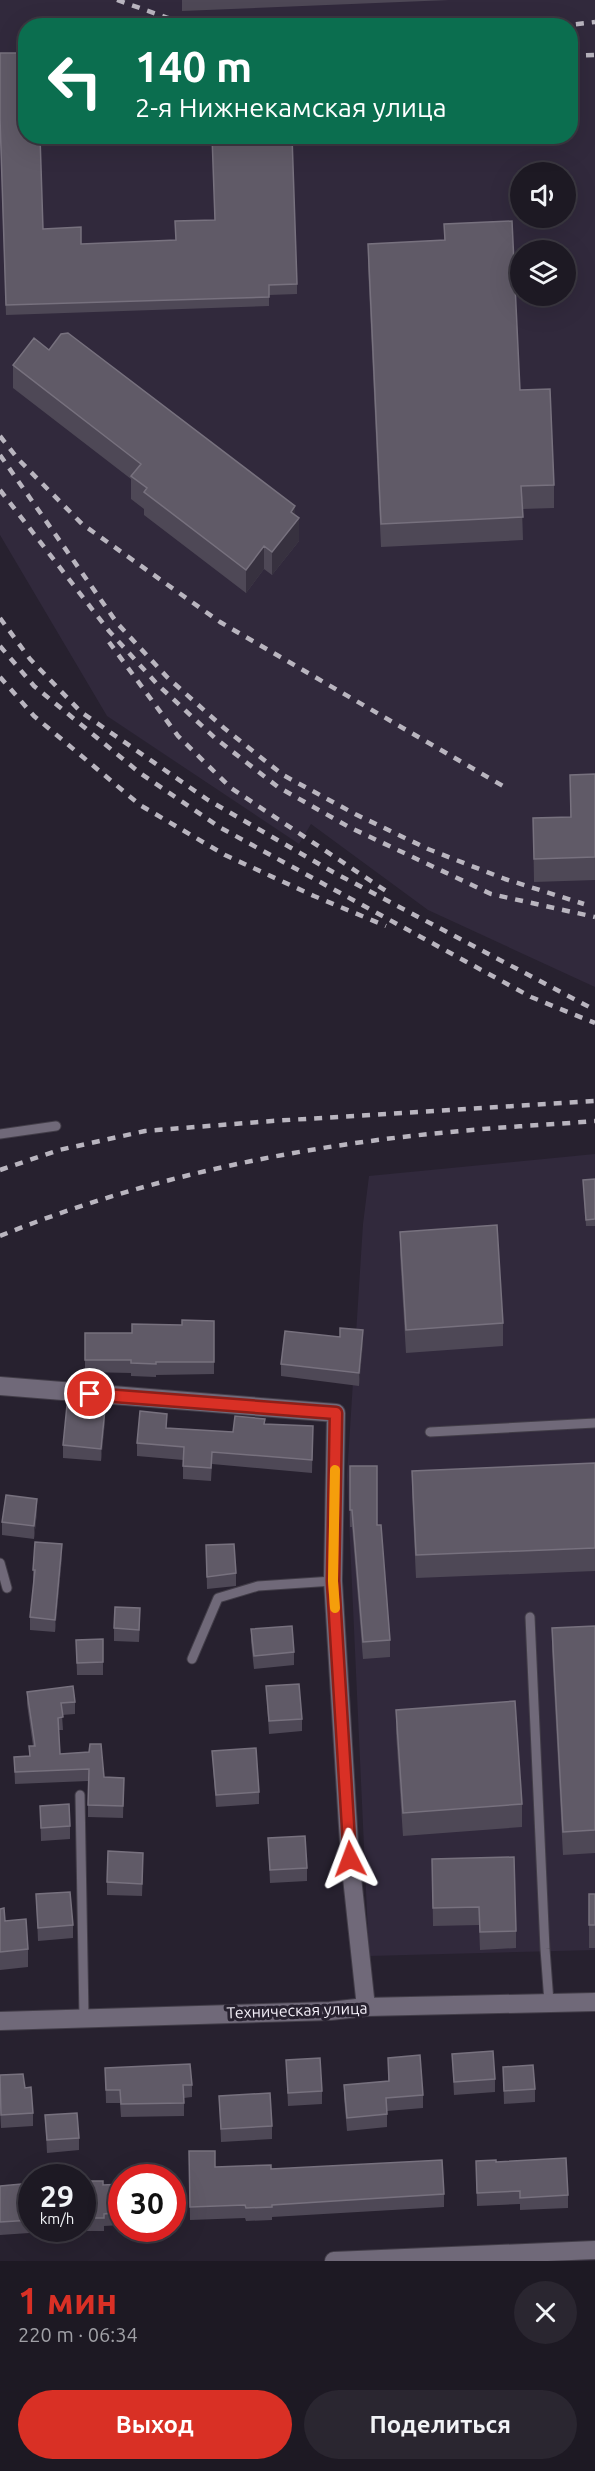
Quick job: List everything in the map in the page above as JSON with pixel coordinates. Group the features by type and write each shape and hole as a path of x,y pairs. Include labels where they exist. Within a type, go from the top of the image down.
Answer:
{"street":[{"path":"0,1386 336,1413 333,1581 350,1859 366,2007"},
{"name":"Техническая улица","path":"0,2021 330,2011 366,2007 595,2002"},
{"path":"334,2261 595,2250"}],"lane":[{"path":"0,1134 56,1126"},
{"path":"430,1432 595,1423"},
{"path":"0,1563 7,1588"},
{"path":"192,1659 218,1598 258,1586 333,1581"},
{"path":"530,1617 549,2002"},
{"path":"80,1795 84,2017"}],"shaded area":[{"path":"0,0 595,0 595,987 428,910 311,824 299,844 107,716 0,535"},
{"path":"595,1154 595,1950 369,1956 347,1476 363,1224 369,1176"}],"building":[{"path":"0,53 18,53 18,144 40,144 43,229 81,227 81,244 176,240 175,221 215,220 212,144 292,144 297,284 269,285 269,297 6,305"},
{"path":"510,221 513,240 510,240 510,306 516,306 520,390 550,389 554,485 521,486 523,517 381,524 368,244 445,240 444,224"},
{"path":"68,333 295,506 291,512 299,518 272,552 264,546 246,570 144,492 147,488 131,476 141,464 13,365 34,338 49,350 61,334"},
{"path":"595,774 595,857 534,859 533,818 571,817 570,775"},
{"path":"595,1179 595,1219 586,1220 583,1180"},
{"path":"497,1225 503,1323 406,1330 400,1232"},
{"path":"182,1320 214,1321 214,1362 156,1362 156,1364 131,1363 131,1360 85,1360 85,1333 132,1333 132,1324 182,1325"},
{"path":"340,1328 363,1330 359,1373 281,1364 285,1331 340,1337"},
{"path":"67,1405 105,1409 101,1449 63,1445"},
{"path":"140,1411 167,1414 166,1428 233,1432 235,1416 265,1419 264,1424 313,1426 312,1460 212,1452 211,1468 183,1466 184,1447 137,1443"},
{"path":"595,1463 595,1548 416,1555 412,1471"},
{"path":"350,1466 377,1466 377,1525 381,1525 390,1640 363,1642 352,1510 350,1510"},
{"path":"6,1495 37,1499 34,1526 2,1522"},
{"path":"35,1542 62,1544 55,1620 30,1617 35,1570 33,1570"},
{"path":"234,1544 236,1573 207,1577 206,1545"},
{"path":"115,1607 140,1608 139,1630 114,1628"},
{"path":"292,1626 294,1652 254,1656 251,1629"},
{"path":"595,1626 595,1830 563,1832 552,1628"},
{"path":"103,1639 103,1662 77,1663 76,1640"},
{"path":"299,1684 302,1719 269,1721 266,1686"},
{"path":"73,1686 75,1702 61,1703 63,1717 58,1718 60,1754 89,1752 90,1744 101,1744 104,1777 124,1778 123,1806 88,1805 89,1769 15,1772 14,1757 30,1756 29,1746 35,1746 27,1692"},
{"path":"515,1701 522,1804 403,1813 396,1710"},
{"path":"256,1748 259,1792 216,1795 212,1751"},
{"path":"69,1804 70,1826 41,1828 40,1806"},
{"path":"305,1836 307,1868 270,1870 268,1838"},
{"path":"108,1851 143,1853 142,1884 107,1882"},
{"path":"514,1857 516,1931 480,1932 479,1907 433,1908 432,1859"},
{"path":"70,1892 73,1925 38,1928 36,1894"},
{"path":"589,1894 595,1894 595,1925 589,1925"},
{"path":"4,1908 5,1921 26,1919 28,1949 0,1952 0,1909"},
{"path":"493,2051 495,2079 454,2082 452,2054"},
{"path":"420,2055 423,2095 386,2098 387,2114 347,2118 344,2085 389,2081 388,2058"},
{"path":"320,2058 322,2091 288,2093 286,2060"},
{"path":"190,2064 192,2085 183,2085 184,2103 121,2104 120,2090 106,2090 105,2068"},
{"path":"533,2065 535,2089 504,2091 503,2067"},
{"path":"23,2074 25,2088 31,2087 33,2113 1,2115 0,2075"},
{"path":"270,2093 272,2126 221,2129 219,2096"},
{"path":"77,2113 79,2138 47,2140 45,2115"},
{"path":"189,2151 215,2151 215,2167 271,2165 271,2169 442,2160 444,2194 272,2205 272,2207 246,2208 245,2205 190,2207"},
{"path":"566,2158 568,2195 520,2198 520,2191 477,2193 476,2161"},
{"path":"96,2181 103,2181 103,2185 108,2185 108,2214 104,2214 104,2218 96,2218"},
{"path":"18,2184 18,2221 0,2222 0,2186"}],"railway":[{"path":"117,0 168,18"},
{"path":"578,24 595,22"},
{"path":"578,56 595,55"},
{"path":"0,436 18,459 82,524 220,622 503,786"},
{"path":"0,455 117,623 167,677 224,728 283,775 355,814 428,849 505,879 584,904"},
{"path":"0,490 109,631 158,685 215,738 278,787 349,827 491,894 595,917"},
{"path":"0,618 30,659 81,712 208,800 333,872 595,1010"},
{"path":"109,642 178,736 231,788 389,893"},
{"path":"0,646 34,686 140,773 221,828 531,997 595,1023"},
{"path":"0,677 34,716 140,805 225,855 386,926"},
{"path":"0,1170 59,1150 145,1131 595,1101"},
{"path":"0,1236 109,1197 165,1181 278,1156 393,1138 595,1121"}],"slow traffic":[{"path":"335,1470 333,1581 335,1608"}],"route":[{"path":"90,1394 336,1413 333,1581 350,1859"}]}
